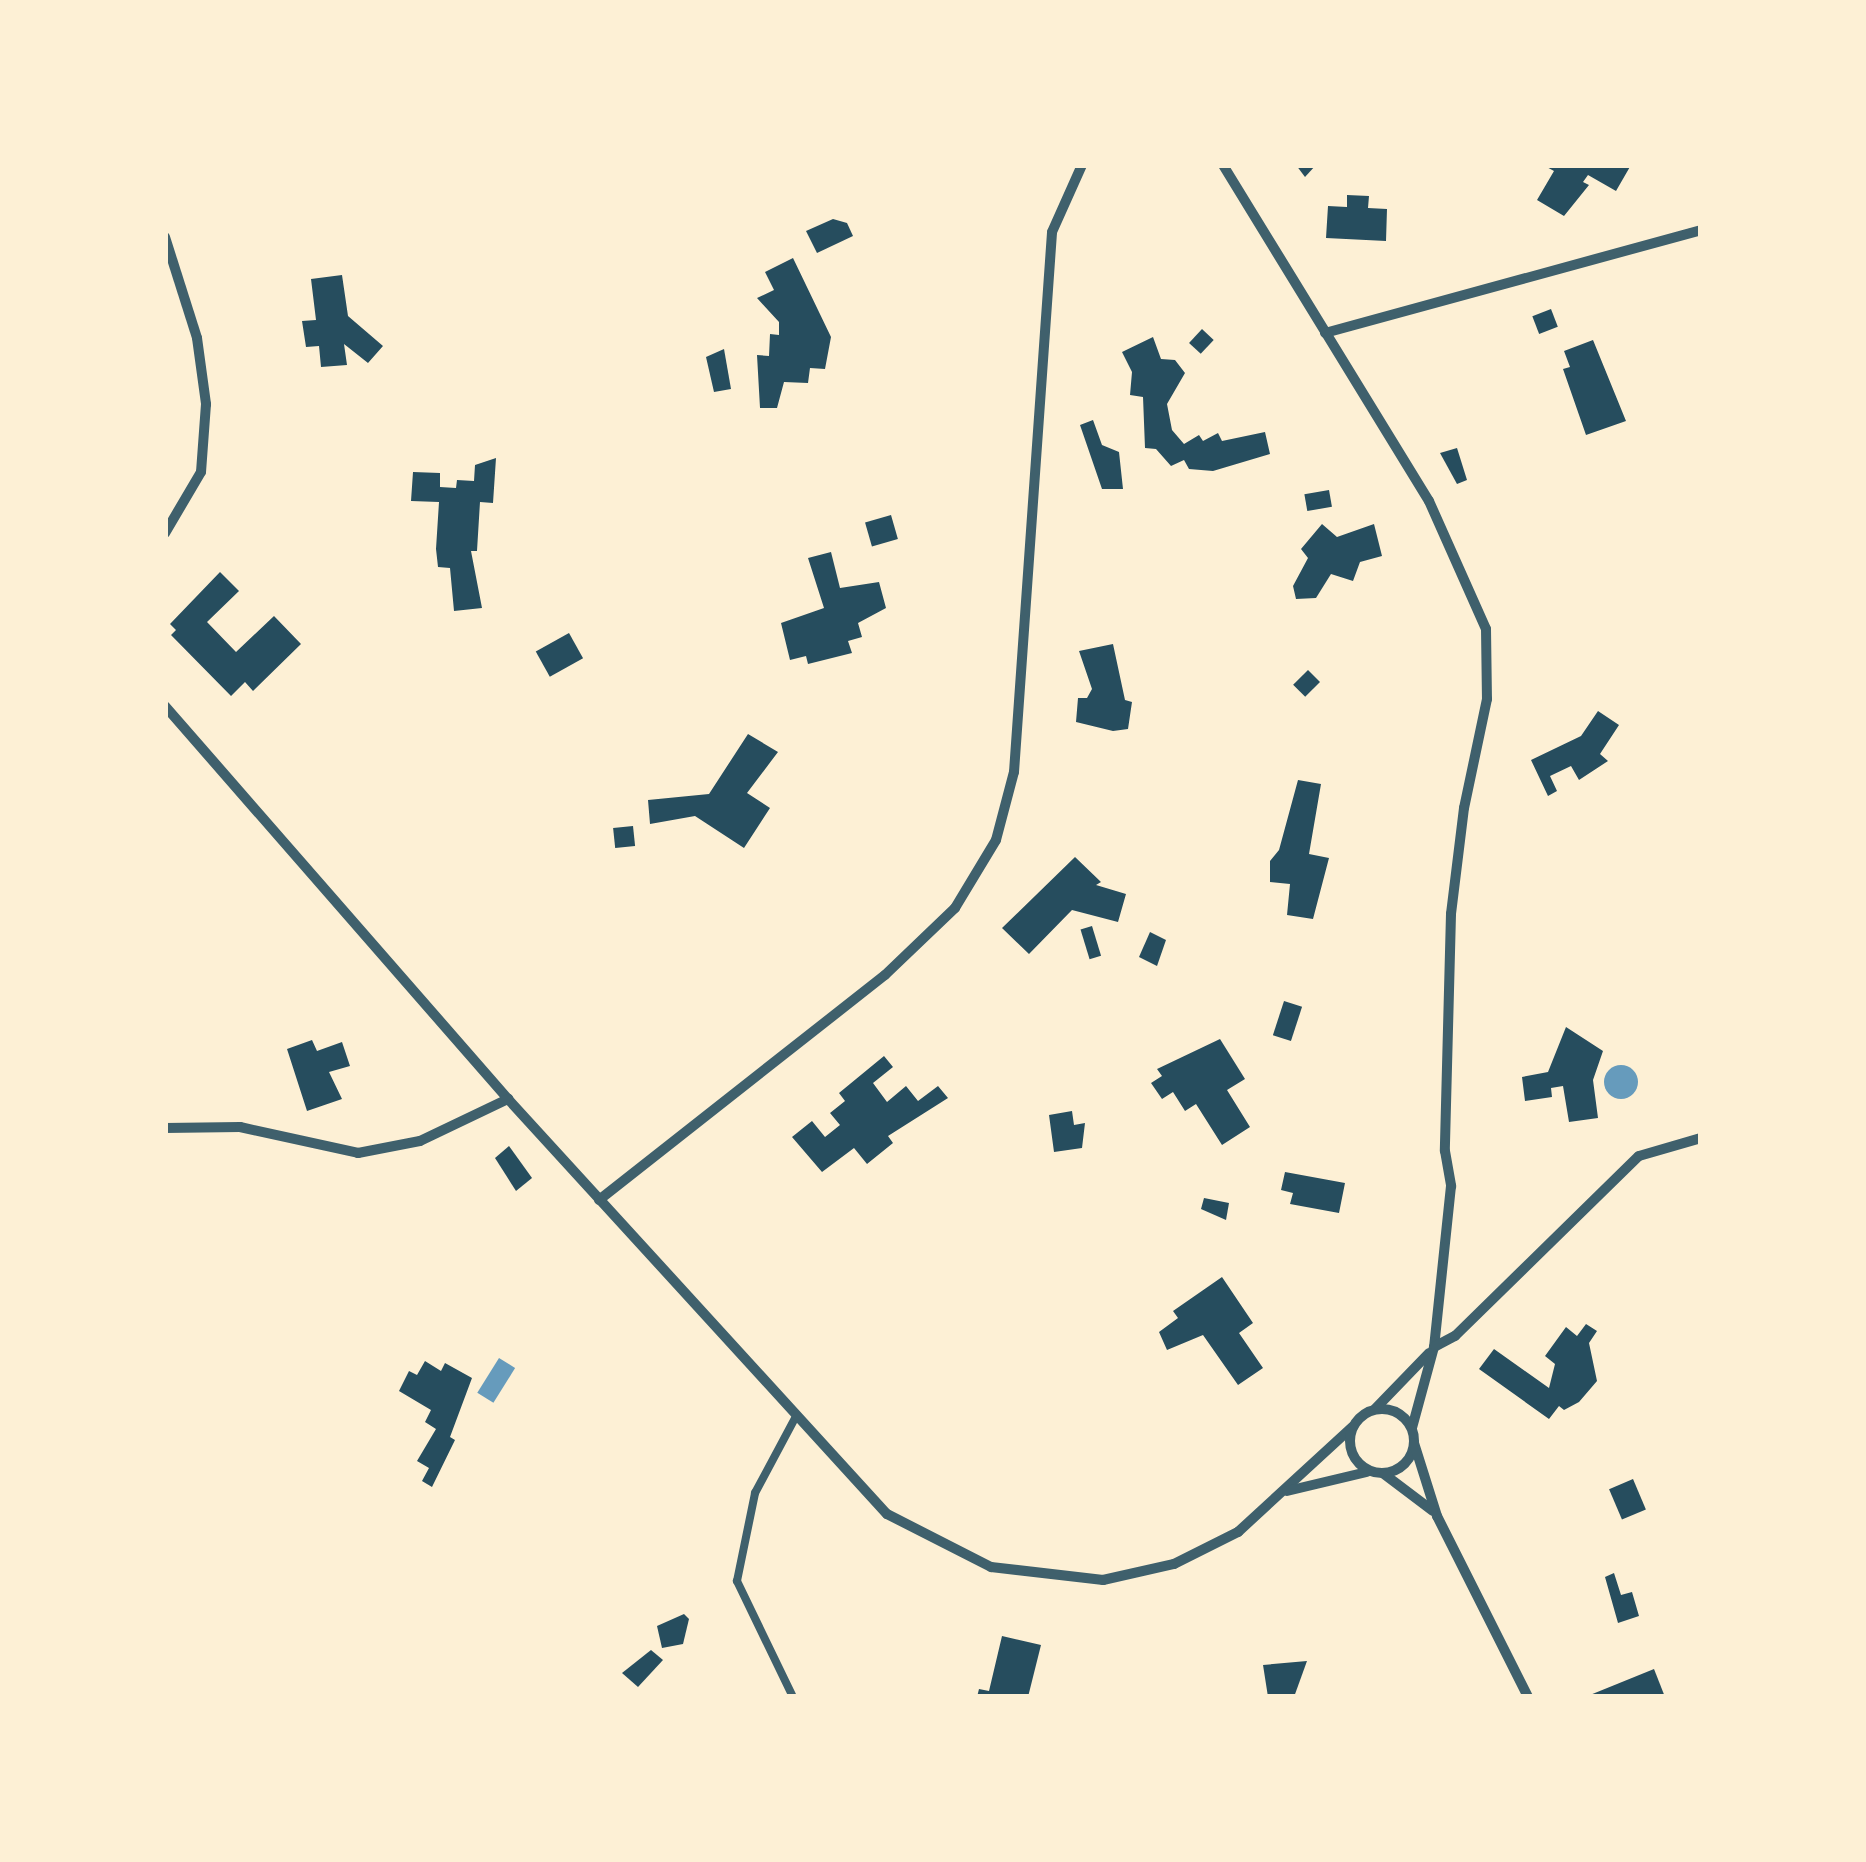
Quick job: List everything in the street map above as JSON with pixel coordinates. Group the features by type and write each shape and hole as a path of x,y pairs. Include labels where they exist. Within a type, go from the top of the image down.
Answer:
{"street":[{"path":"598,1200 884,976 955,908 996,840 1014,772 1052,232 1082,165"},
{"path":"1223,165 1429,501 1486,630 1487,700 1464,808 1451,914 1445,1151 1451,1186 1432,1350 1412,1428 1437,1516 1528,1697"},
{"path":"1326,333 1701,230"},
{"path":"165,237 197,338 206,404 201,472 165,533"},
{"path":"165,706 598,1200 887,1514 991,1567 1103,1580 1174,1564 1238,1532 1286,1492 1299,1472 1374,1410 1432,1350 1455,1336 1639,1156 1701,1138"},
{"path":"165,1128 240,1128 358,1153 420,1141 508,1099"},
{"path":"1374,1410 1396,1412 1412,1428"},
{"path":"1352,1427 1350,1448 1370,1472"},
{"path":"1384,1474 1408,1460 1414,1443"},
{"path":"1286,1492 1370,1472 1384,1474 1437,1516"}],"lane":[{"path":"793,1697 737,1581 755,1492 796,1418"}],"water":[{"path":"1621,1065 1633,1070 1638,1082 1633,1094 1621,1099 1609,1094 1604,1082 1609,1070"},
{"path":"499,1358 515,1368 493,1403 477,1393"}],"building":[{"path":"1296,165 1316,165 1305,177"},
{"path":"1543,165 1631,165 1616,191 1588,175 1583,182 1589,185 1564,216 1537,200 1554,171"},
{"path":"1347,195 1369,196 1368,208 1387,209 1386,241 1326,238 1328,206 1347,207"},
{"path":"833,219 847,223 853,236 817,253 806,231"},
{"path":"793,258 831,337 825,369 810,368 808,383 784,382 777,408 760,408 757,355 769,356 770,334 779,335 779,322 757,298 774,290 765,272"},
{"path":"342,275 348,316 383,346 368,363 344,344 347,365 321,367 319,346 306,347 302,321 316,320 311,279"},
{"path":"1551,309 1558,327 1539,334 1532,316"},
{"path":"1202,329 1214,340 1201,354 1189,343"},
{"path":"1153,337 1161,359 1175,360 1185,373 1167,404 1172,430 1184,444 1199,435 1203,441 1218,433 1222,441 1265,432 1270,454 1213,471 1189,469 1184,460 1171,466 1156,449 1145,448 1143,397 1130,395 1132,372 1122,352"},
{"path":"1593,340 1626,421 1586,435 1563,369 1570,367 1564,351"},
{"path":"724,349 731,389 714,392 706,357"},
{"path":"1093,420 1102,445 1119,452 1123,489 1102,489 1080,425"},
{"path":"1457,448 1467,480 1457,484 1440,453"},
{"path":"496,458 493,503 480,502 477,551 471,551 482,608 454,611 450,568 438,567 439,502 411,501 413,472 440,473 440,487 456,488 457,480 474,481 475,465"},
{"path":"1329,490 1332,507 1307,511 1304,494"},
{"path":"891,515 898,539 872,546 865,522"},
{"path":"1322,524 1337,537 1374,524 1382,556 1360,562 1353,581 1331,574 1316,598 1296,599 1293,586 1308,558 1301,549"},
{"path":"831,552 840,588 879,582 886,608 858,623 862,637 848,641 852,653 808,664 806,656 790,660 781,623 824,608 808,558"},
{"path":"220,572 239,591 207,622 236,652 274,616 301,644 253,691 245,682 231,696 171,635 176,630 170,624"},
{"path":"569,633 583,658 550,677 536,651"},
{"path":"1113,644 1125,700 1132,702 1128,729 1113,731 1076,722 1078,698 1087,698 1092,689 1079,651"},
{"path":"1308,670 1320,682 1305,697 1293,685"},
{"path":"1598,711 1619,725 1600,754 1608,761 1579,780 1571,766 1550,776 1557,791 1548,796 1531,760 1581,736"},
{"path":"748,734 778,752 747,793 770,808 744,848 695,816 650,824 648,800 709,794"},
{"path":"1298,780 1321,784 1309,854 1329,858 1313,919 1287,915 1290,884 1270,882 1270,861 1279,850"},
{"path":"633,826 635,846 615,848 613,828"},
{"path":"1075,857 1101,882 1096,885 1126,894 1118,922 1072,910 1029,954 1002,928"},
{"path":"1092,926 1101,956 1090,959 1081,930"},
{"path":"1150,932 1166,940 1157,966 1139,957"},
{"path":"1284,1001 1302,1007 1291,1041 1273,1035"},
{"path":"1566,1027 1603,1051 1593,1080 1598,1118 1569,1122 1563,1086 1551,1088 1552,1097 1525,1101 1522,1077 1548,1072"},
{"path":"1220,1039 1245,1079 1227,1090 1250,1127 1222,1145 1196,1104 1185,1111 1173,1092 1162,1099 1151,1083 1162,1076 1157,1069"},
{"path":"312,1040 317,1051 342,1042 350,1066 329,1072 342,1099 307,1111 287,1049"},
{"path":"884,1056 893,1067 873,1083 887,1102 906,1086 918,1101 938,1086 948,1098 888,1136 893,1143 867,1164 854,1148 822,1172 792,1137 812,1121 825,1137 840,1125 830,1113 845,1101 839,1093"},
{"path":"1072,1111 1074,1125 1085,1123 1082,1148 1054,1152 1049,1115"},
{"path":"509,1146 532,1178 516,1191 495,1158"},
{"path":"1285,1172 1345,1183 1339,1213 1290,1204 1293,1193 1281,1190"},
{"path":"1204,1198 1229,1203 1226,1220 1201,1209"},
{"path":"1222,1277 1253,1323 1239,1333 1263,1368 1238,1385 1203,1335 1167,1350 1159,1332 1178,1318 1173,1311"},
{"path":"1586,1324 1597,1331 1589,1343 1597,1381 1579,1402 1564,1410 1559,1406 1549,1419 1479,1369 1494,1349 1549,1388 1555,1364 1545,1356 1566,1327 1577,1336"},
{"path":"425,1361 441,1371 445,1363 472,1378 450,1437 455,1440 432,1487 422,1481 429,1468 417,1461 436,1429 425,1422 431,1410 399,1391 409,1371 417,1375"},
{"path":"1633,1479 1646,1509 1622,1520 1609,1489"},
{"path":"1614,1573 1621,1595 1632,1592 1639,1616 1618,1623 1605,1577"},
{"path":"684,1614 689,1619 683,1644 662,1648 657,1626"},
{"path":"1002,1636 1041,1645 1028,1697 977,1697 979,1689 989,1691"},
{"path":"651,1650 663,1660 638,1687 622,1673"},
{"path":"1307,1661 1294,1697 1268,1697 1263,1665"},
{"path":"1654,1669 1665,1697 1585,1697"}]}
